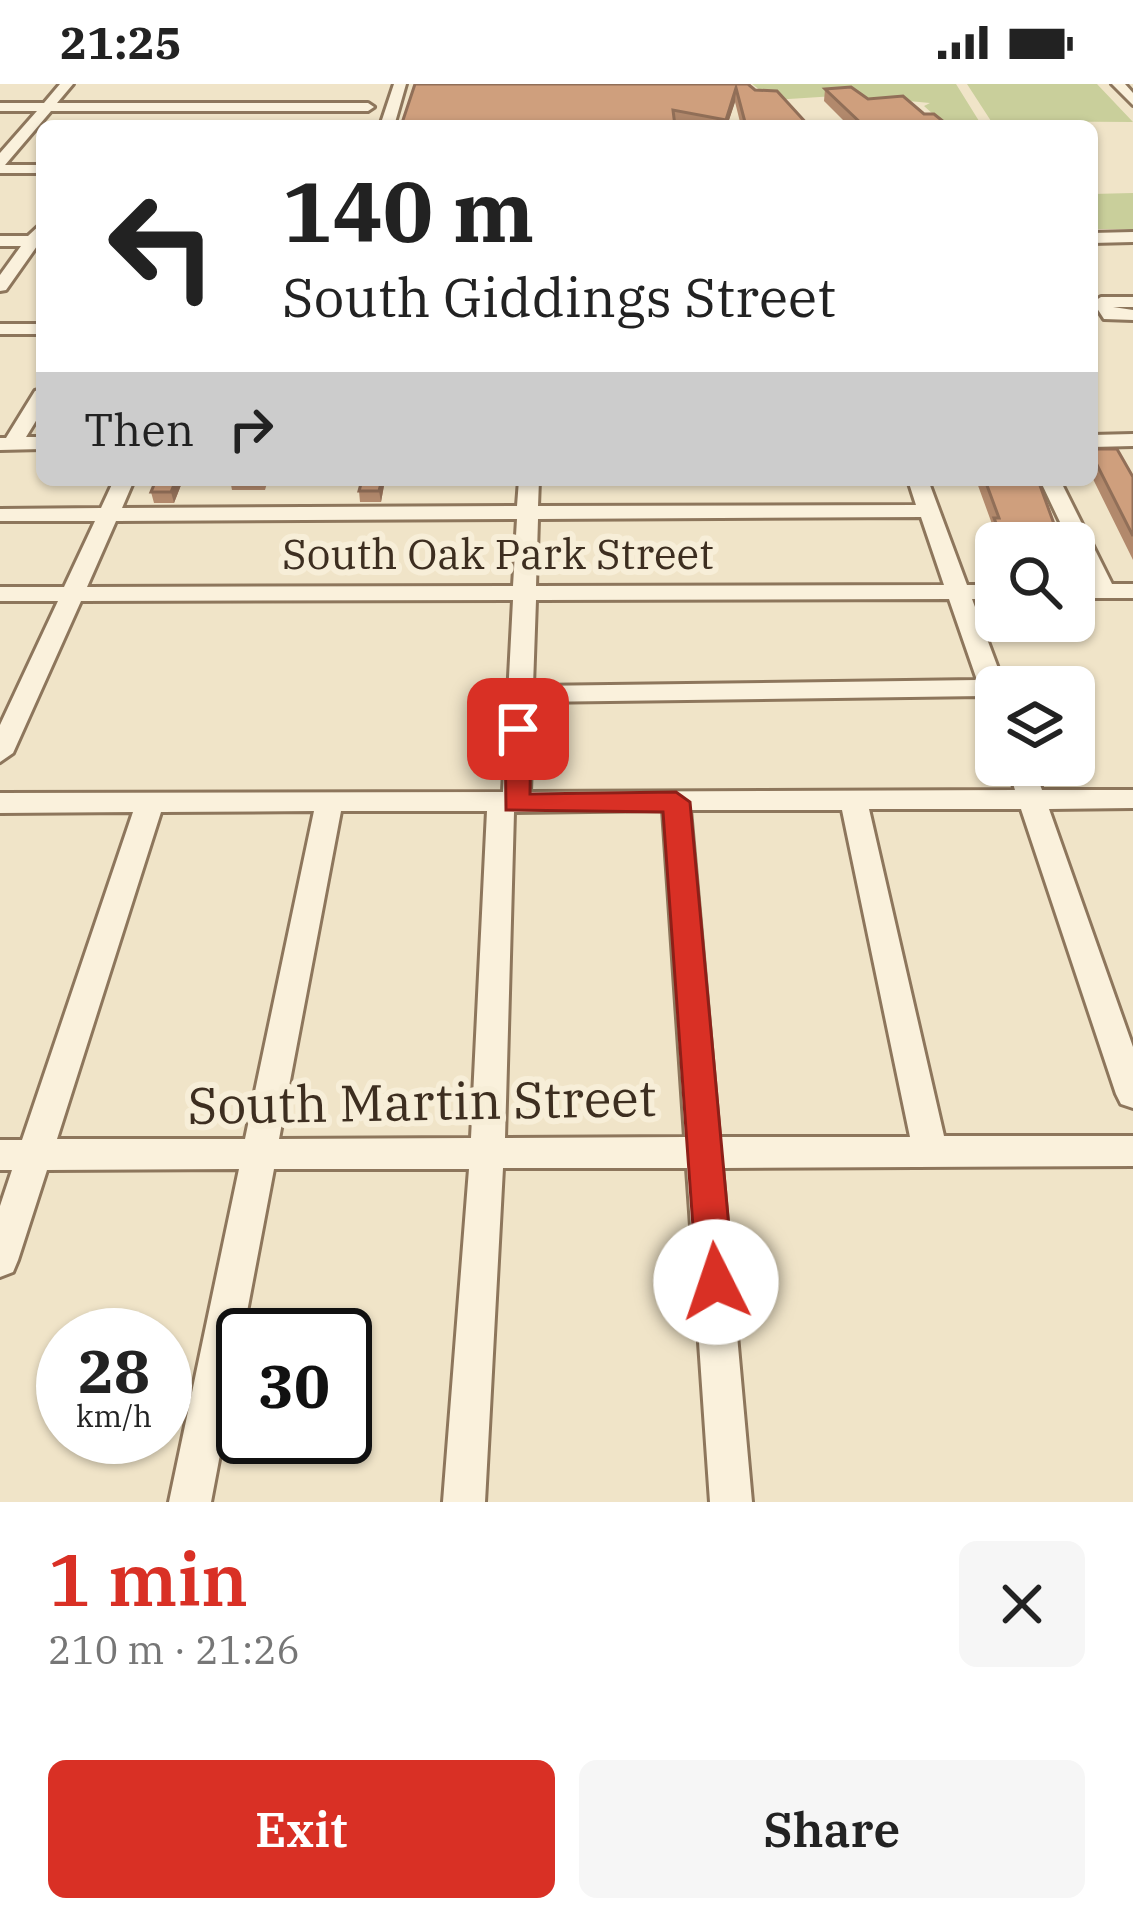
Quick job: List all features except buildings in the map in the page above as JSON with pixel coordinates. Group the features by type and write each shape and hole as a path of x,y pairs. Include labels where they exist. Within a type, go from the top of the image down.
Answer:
{"street":[{"path":"36,120 67,84"},
{"path":"120,120 147,84"},
{"path":"205,120 226,84"},
{"path":"290,120 306,84"},
{"path":"389,120 400,84"},
{"path":"1118,84 1133,101"},
{"path":"0,107 368,107"},
{"path":"0,165 36,121"},
{"path":"0,165 36,168"},
{"path":"0,241 36,237"},
{"path":"1098,238 1133,237"},
{"path":"0,286 36,241"},
{"path":"1133,302 1101,302 1110,315 1133,314"},
{"path":"0,329 36,329"},
{"path":"7,443 36,403"},
{"path":"1098,441 1133,440"},
{"path":"0,754 121,486"},
{"path":"464,1502 529,486"},
{"path":"920,486 984,666"},
{"path":"1053,486 1104,591"},
{"path":"0,515 929,511"},
{"path":"1095,591 1133,591"},
{"name":"South Oak Park Street","path":"0,594 975,592"},
{"path":"0,690 29,690"},
{"path":"519,694 975,693"},
{"path":"1028,786 1133,1094"},
{"path":"853,799 930,1150"},
{"path":"0,802 1133,799"},
{"path":"676,802 730,1502"},
{"path":"0,1260 17,1155 151,803"},
{"path":"190,1502 329,803"},
{"name":"South Martin Street","path":"17,1155 1133,1151"}],"green space":[{"path":"752,84 956,84 978,120 940,120 924,106 930,103 898,100 888,106 851,95 773,100"},
{"path":"967,84 1097,84 1133,122 1098,120 990,120"},
{"path":"1133,193 1133,229 1098,229 1098,194"}],"route":[{"path":"518,729 516,803 676,802 716,1282"}]}
